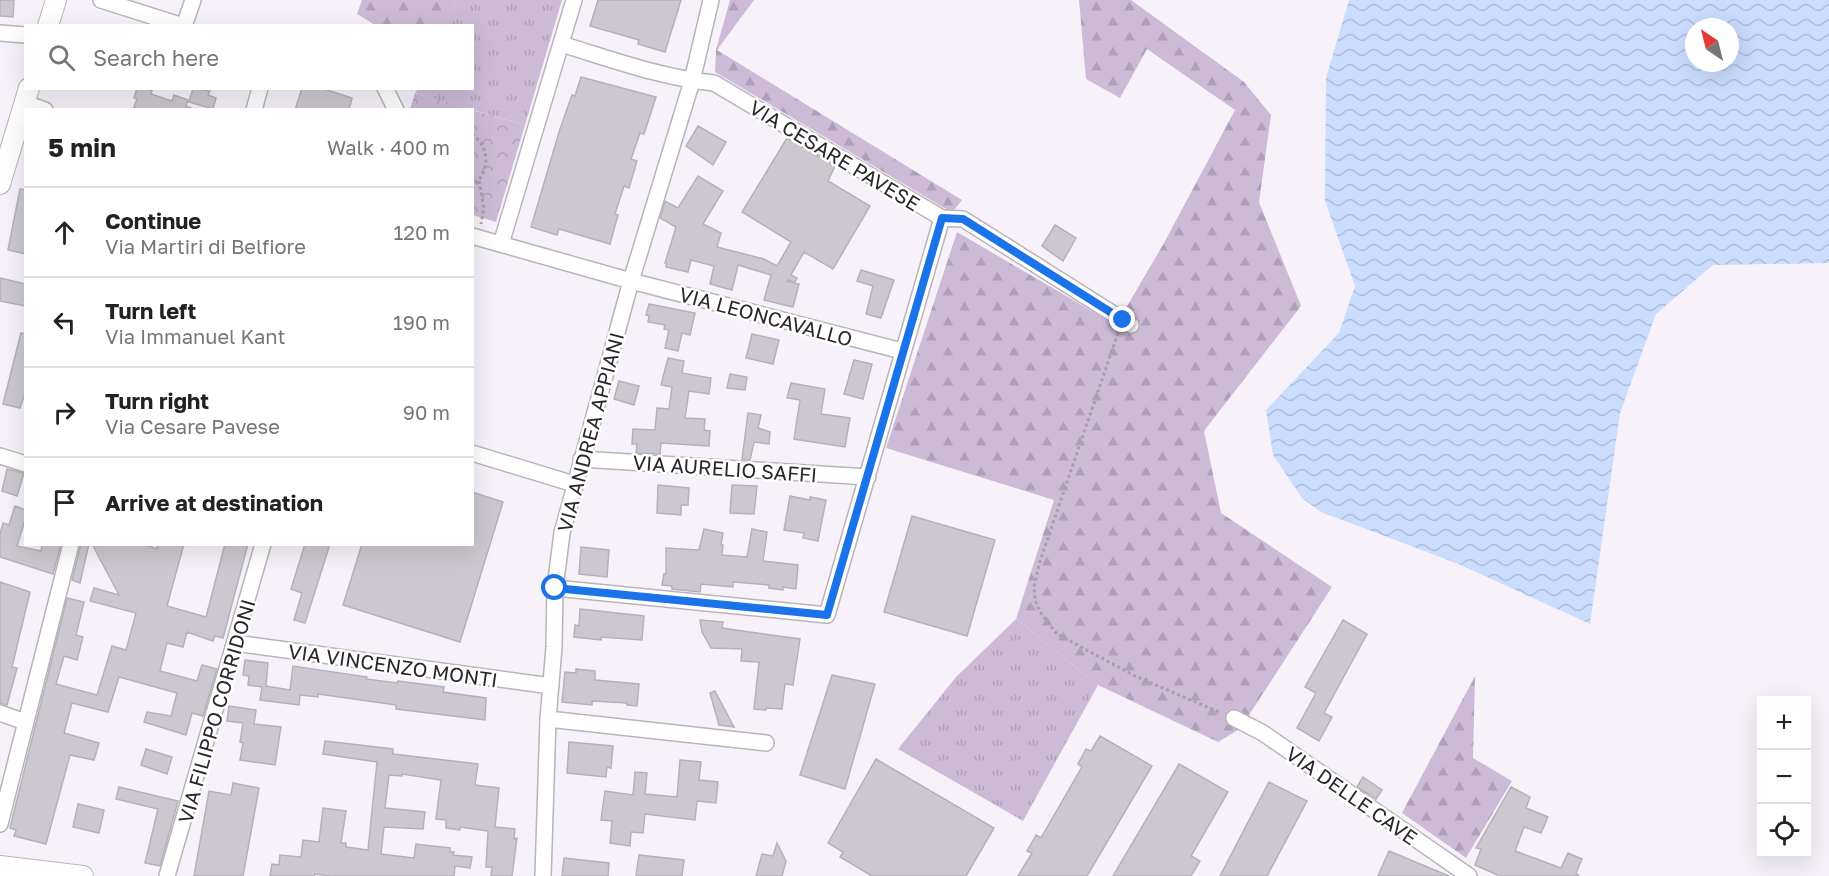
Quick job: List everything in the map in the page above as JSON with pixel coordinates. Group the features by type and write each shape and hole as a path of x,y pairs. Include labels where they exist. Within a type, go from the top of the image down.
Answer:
{"main road":[{"path":"49,24 56,0"},
{"path":"0,184 27,96"},
{"path":"0,866 83,876"}],"street":[{"path":"101,0 178,24"},
{"path":"185,24 193,0"},
{"path":"501,244 574,0"},
{"name":"VIA ANDREA APPIANI","path":"543,876 555,588 562,533 631,281 692,81 712,4"},
{"path":"0,33 24,35"},
{"name":"VIA CESARE PAVESE","path":"561,44 692,81 714,83 942,218 963,219 1127,322"},
{"path":"255,108 259,90"},
{"path":"386,90 395,108"},
{"path":"27,96 42,108"},
{"path":"555,588 827,615 942,218"},
{"name":"VIA LEONCAVALLO","path":"475,237 631,281 902,351"},
{"path":"474,454 574,484"},
{"path":"0,456 24,463"},
{"name":"VIA AURELIO SAFFI","path":"581,459 868,477"},
{"path":"0,824 70,546"},
{"name":"VIA FILIPPO CORRIDONI","path":"167,876 262,546"},
{"name":"VIA VINCENZO MONTI","path":"235,643 551,686"},
{"path":"0,713 26,722"},
{"name":"VIA DELLE CAVE","path":"1234,718 1263,733 1469,876"},
{"path":"548,719 766,743"}],"path":[{"path":"474,136 483,146 487,157 485,170 479,181 474,185"},
{"path":"475,237 483,218 484,208 479,181"},
{"path":"1127,322 1041,561 1034,586 1035,600 1044,618 1057,634 1135,676 1234,718"}],"green space":[{"path":"362,0 455,0 447,24 373,24 357,14"},
{"path":"455,0 562,0 525,125 474,110 474,108 467,108 415,93 417,90 474,90 474,24 446,24"},
{"path":"730,0 754,0 717,50 962,200 954,210 946,209 715,72 716,50"},
{"path":"1079,0 1131,0 1244,82 1271,115 1259,202 1301,306 1204,431 1221,513 1332,587 1240,729 1218,742 1098,685 1016,619 1054,500 886,448 957,232 1116,325 1164,243 1235,110 1147,49 1120,98 1086,79"},
{"path":"415,93 468,108 410,108"},
{"path":"474,111 525,125 496,222 474,215"},
{"path":"1016,619 1098,685 1023,821 898,749 956,677"},
{"path":"1475,676 1473,758 1512,781 1466,858 1402,813"}],"water":[{"path":"1349,0 1829,0 1829,263 1713,265 1656,314 1620,413 1590,624 1456,563 1321,512 1302,498 1273,455 1266,410 1339,333 1355,286 1325,201 1326,78"}],"building":[{"path":"0,0 14,0 13,17 0,16"},
{"path":"598,0 681,0 665,52 638,44 639,40 590,26"},
{"path":"581,77 656,97 644,134 640,133 631,159 637,161 629,188 624,186 615,214 618,215 610,244 559,229 557,235 531,227 560,129"},
{"path":"136,90 150,90 152,91 151,94 172,101 174,95 188,100 186,106 191,108 136,108 134,107 137,99 134,98"},
{"path":"192,90 210,91 208,95 216,98 213,108 189,102"},
{"path":"301,90 327,90 352,98 350,108 296,108"},
{"path":"698,126 726,142 713,165 686,146"},
{"path":"787,138 835,166 828,181 870,206 833,269 804,252 791,275 797,278 795,282 787,281 799,284 793,307 764,300 771,275 738,265 732,290 710,284 714,266 691,260 688,272 666,267 667,263 665,263 676,227 660,218 665,201 678,208 698,176 723,191 703,224 721,233 717,247 764,259 777,266 791,242 742,212"},
{"path":"20,189 24,190 24,254 8,250"},
{"path":"1055,225 1076,238 1063,261 1042,246"},
{"path":"861,270 894,280 881,318 866,314 873,286 857,281"},
{"path":"0,278 24,284 24,306 0,301"},
{"path":"649,304 695,313 690,335 682,333 678,351 665,348 669,330 664,329 665,325 648,322 649,316 646,315"},
{"path":"21,333 24,334 24,396 20,408 3,404"},
{"path":"752,334 779,340 773,364 746,358"},
{"path":"668,358 684,361 682,373 711,378 709,394 689,391 685,418 705,419 704,430 710,431 709,446 661,443 660,454 636,453 637,444 632,444 633,429 655,430 657,408 669,409 672,387 661,385"},
{"path":"854,360 872,364 863,399 844,394"},
{"path":"730,374 747,377 745,390 727,388"},
{"path":"619,381 639,386 634,405 614,399"},
{"path":"791,383 825,389 821,414 850,418 845,447 794,439 800,400 787,398"},
{"path":"748,413 761,415 758,428 770,432 769,444 754,442 750,460 742,459"},
{"path":"7,469 24,473 17,496 2,491"},
{"path":"658,485 689,488 688,505 681,505 681,515 657,513"},
{"path":"732,485 757,486 754,514 730,513"},
{"path":"474,493 503,502 460,642 343,605 361,546 474,546"},
{"path":"790,496 826,500 818,541 803,538 804,533 784,530"},
{"path":"15,506 24,509 24,523 17,546 41,551 42,546 60,546 53,574 0,557 0,534 3,523 9,525"},
{"path":"912,516 995,540 967,636 884,612"},
{"path":"704,529 723,533 722,555 747,557 752,529 767,532 763,561 798,565 796,589 783,587 783,590 769,588 769,585 733,582 733,587 701,584 700,592 672,589 672,586 662,585 664,574 666,574 666,548 699,550"},
{"path":"80,546 89,546 80,583 72,580"},
{"path":"93,546 149,546 157,549 157,546 183,546 167,606 206,617 224,546 247,546 223,638 215,636 213,641 187,632 183,647 167,643 160,671 197,681 202,665 217,669 203,716 192,713 186,735 144,722 147,712 171,716 177,693 119,677 108,712 72,703 64,733 99,743 94,760 70,755 46,844 14,836 16,830 10,828 67,598 84,602 76,635 83,637 77,660 64,656 56,684 97,695 112,646 126,650 136,613 90,601 94,588 119,595"},
{"path":"304,546 329,546 305,623 294,620 302,593 291,589"},
{"path":"581,547 609,550 607,577 579,574"},
{"path":"0,582 30,592 12,667 17,668 7,705 0,703"},
{"path":"580,609 644,616 642,640 601,637 601,640 574,637 575,625 579,626"},
{"path":"700,620 723,622 722,628 800,639 793,685 785,684 782,709 754,709 759,662 741,661 742,649 711,648 702,632"},
{"path":"1343,620 1367,634 1324,713 1332,717 1319,741 1297,728 1316,693 1305,687"},
{"path":"245,660 268,663 266,686 290,690 293,666 367,677 366,679 444,687 443,692 486,698 485,720 396,709 396,705 318,694 318,697 300,695 299,705 260,700 262,687 248,685 249,676 243,675"},
{"path":"576,669 595,671 595,680 639,684 637,706 627,705 627,703 592,701 592,705 562,702 565,672 576,673"},
{"path":"832,675 875,684 845,789 800,775"},
{"path":"715,691 734,727 719,725 710,693"},
{"path":"229,706 256,710 254,724 281,727 275,765 240,760 243,723 227,721"},
{"path":"1100,736 1152,766 1087,876 1018,876 1032,853 1027,851 1036,835 1041,838 1082,767 1078,764 1086,749 1091,751"},
{"path":"325,741 393,749 393,754 478,764 475,785 499,788 495,827 515,829 514,839 517,838 512,876 491,876 492,867 486,867 488,831 460,827 460,830 446,828 446,820 436,819 441,780 402,774 402,776 389,775 385,808 425,812 423,829 384,827 381,854 414,858 416,844 450,848 450,852 454,852 453,855 472,857 470,868 455,866 454,876 315,874 314,876 270,876 272,864 279,865 280,855 301,857 303,840 319,842 323,808 346,811 341,843 346,843 346,847 368,850 377,762 323,754"},
{"path":"569,742 613,746 611,768 607,767 606,777 567,773"},
{"path":"146,749 172,757 167,774 141,765"},
{"path":"876,759 994,828 966,876 872,876 840,857 843,852 828,843"},
{"path":"680,760 701,762 699,780 718,782 716,803 697,801 695,820 645,814 643,833 631,832 630,846 610,843 612,821 601,820 605,791 633,795 635,772 647,773 645,794 677,797"},
{"path":"1179,764 1228,792 1191,856 1200,861 1191,876 1113,876"},
{"path":"1363,777 1382,790 1376,799 1357,787"},
{"path":"1269,782 1307,801 1267,876 1220,876"},
{"path":"233,783 259,788 243,876 194,876 209,791 231,795"},
{"path":"119,787 178,801 160,866 145,863 158,809 116,799"},
{"path":"1511,787 1530,797 1526,808 1548,817 1541,833 1524,827 1515,851 1561,868 1568,853 1582,859 1576,873 1579,876 1500,876 1475,865 1481,849 1476,848"},
{"path":"78,804 104,810 99,833 73,827"},
{"path":"777,843 786,861 782,876 756,876 762,854 773,856"},
{"path":"1389,851 1449,876 1378,876"},
{"path":"639,855 684,860 682,876 636,876"},
{"path":"564,858 609,863 608,876 562,876"}],"route":[{"path":"555,588 827,615 942,218 963,219 1123,320"}]}
